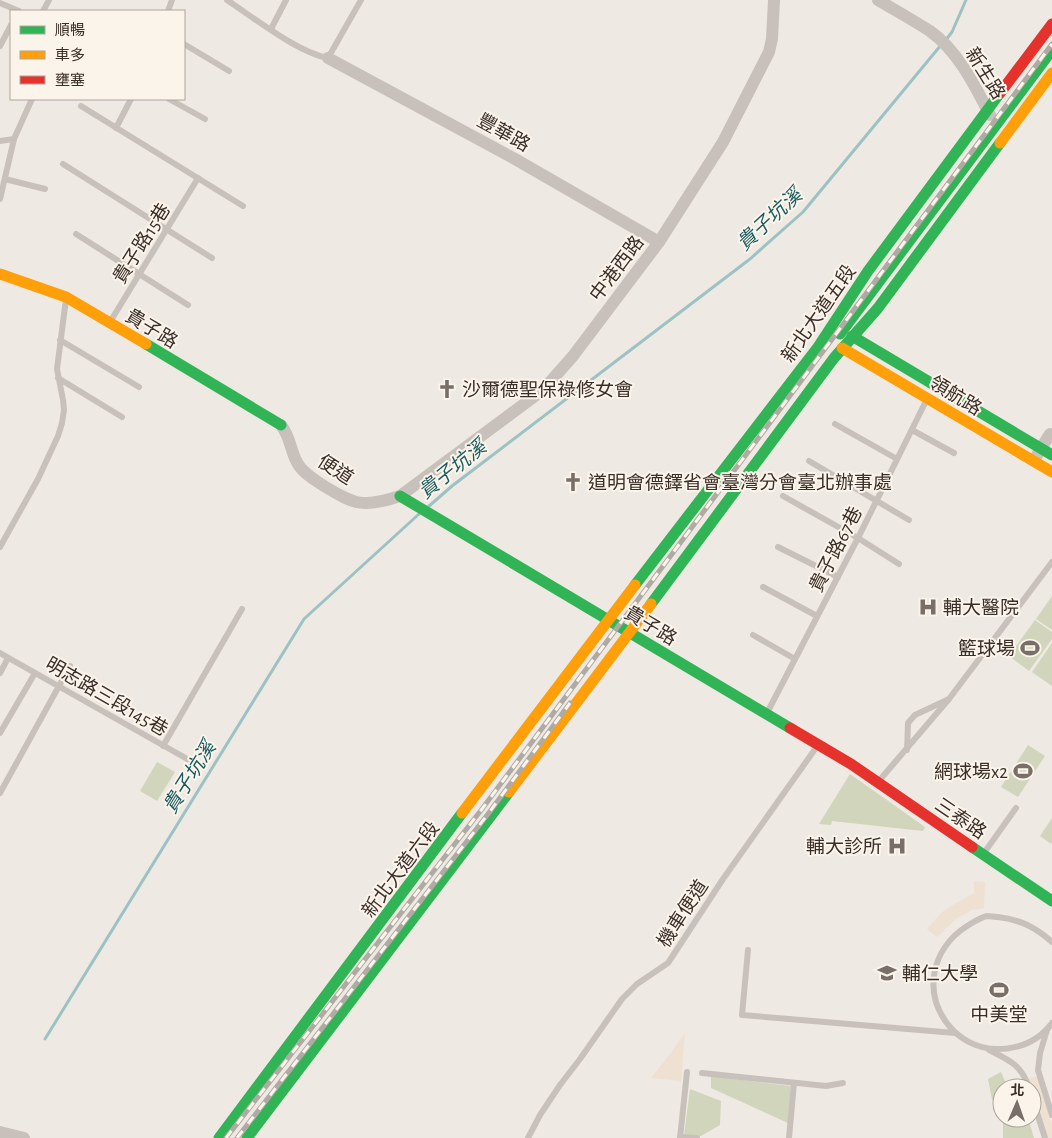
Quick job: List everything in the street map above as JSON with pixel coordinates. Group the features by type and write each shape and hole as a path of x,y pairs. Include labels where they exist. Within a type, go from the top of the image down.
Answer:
{"main road":[{"name":"新北大道五段","path":"608,619 818,347 868,271 1052,24"},
{"name":"新北大道五段","path":"630,632 834,358 838,345 995,126 1052,50"},
{"path":"818,347 838,345 852,336 878,308 1052,72"},
{"name":"貴子路","path":"0,274 66,297 281,425"},
{"name":"領航路","path":"852,336 1047,452"},
{"name":"領航路","path":"838,345 1052,472"},
{"name":"貴子路","path":"400,496 851,764"},
{"name":"新北大道六段","path":"219,1138 608,619"},
{"path":"247,1138 630,632"},
{"name":"三泰路","path":"851,764 1052,901"}],"street":[{"name":"中港西路","path":"400,496 543,390 573,356 659,242 722,142 762,69 770,52 774,0"},
{"name":"新生路","path":"878,0 934,35 953,53 961,63 1002,140"},
{"name":"豐華路","path":"328,58 515,159 659,242"},
{"name":"便道","path":"281,425 287,433 294,458 300,468 310,477 347,500 367,503 386,501 400,496"},
{"path":"1033,461 1047,452 1050,434"},
{"path":"0,1132 24,1138"}],"lane":[{"path":"227,0 314,56 328,58 362,0"},
{"path":"270,29 286,0"},
{"path":"0,3 17,10"},
{"path":"0,46 10,27"},
{"path":"185,45 230,71"},
{"path":"0,199 14,139 32,100"},
{"path":"116,128 130,100"},
{"path":"171,100 204,119"},
{"path":"81,106 243,206"},
{"path":"0,141 14,139"},
{"path":"63,164 212,258"},
{"name":"貴子路15巷","path":"109,323 198,178"},
{"path":"4,179 45,189"},
{"path":"76,234 188,305"},
{"path":"0,547 38,479 62,423 64,410 57,369 66,297"},
{"path":"60,340 139,387"},
{"path":"58,378 122,416"},
{"name":"貴子路67巷","path":"767,713 928,398"},
{"path":"834,424 898,458"},
{"path":"912,430 954,453"},
{"path":"809,461 908,520"},
{"path":"783,496 858,538 899,564"},
{"path":"778,547 838,577"},
{"path":"877,782 907,750 949,699 1052,562"},
{"path":"763,587 818,616"},
{"path":"163,746 242,609"},
{"path":"753,635 795,660"},
{"name":"明志路三段145巷","path":"0,653 198,765"},
{"path":"0,673 8,658"},
{"path":"0,793 70,666"},
{"path":"0,733 35,673"},
{"path":"907,750 906,734 908,723 916,715 949,699"},
{"name":"機車便道","path":"528,1138 540,1115 560,1085 622,999 637,984 668,963 723,879 818,744"},
{"path":"984,854 1016,808"},
{"path":"1026,1078 1025,1074 1008,1060 988,1049 970,1043 955,1033 941,1016 934,995 934,972 941,951 955,933 987,916 1014,919 1039,930 1052,942"},
{"path":"748,950 742,1015 849,1028 955,1033"},
{"path":"988,1049 1011,1049 1033,1041 1046,1031 1052,1023"},
{"path":"1046,1031 1038,1070 1052,1115"},
{"path":"1025,1074 1038,1070"},
{"path":"687,1072 680,1137 697,1138"},
{"path":"702,1073 826,1086 843,1082"},
{"path":"788,1138 794,1083"}],"green space":[{"name":"籃球場","path":"1052,596 1052,630 1036,619"},
{"name":"籃球場","path":"1035,620 1052,632 1052,639 1029,671 1009,656"},
{"name":"籃球場","path":"1052,643 1052,686 1032,672"},
{"name":"網球場x2","path":"1028,745 1045,756 1018,797 1001,787"},
{"path":"157,762 175,772 157,801 140,791"},
{"path":"850,774 925,827 923,831 832,821 831,825 819,824"},
{"path":"1052,818 1052,842 1051,844 1040,836"},
{"path":"1001,1072 1004,1078 992,1078 992,1099 988,1079"},
{"path":"711,1076 791,1086 788,1123 711,1088"},
{"path":"690,1089 721,1101 720,1125 701,1136 684,1135"},
{"path":"1003,1128 1031,1128 1034,1138 1003,1138"}],"shaded area":[{"path":"974,881 985,882 984,908 972,910 957,918 937,937 927,929 941,913 974,893"},
{"path":"685,1033 681,1081 651,1078 673,1050"},
{"path":"1042,1092 1052,1124 1052,1138 1048,1138 1042,1119"}],"waterway":[{"name":"貴子坑溪","path":"945,41 952,32 966,0"},
{"name":"貴子坑溪","path":"428,507 452,486 750,259 803,212 941,45"},
{"name":"貴子坑溪","path":"45,1039 304,619 419,514"}],"railway":[{"path":"226,1138 482,809 1052,44"},
{"path":"237,1138 488,814 570,703"}],"traffic: fast":[{"path":"840,334 1052,50"},
{"path":"635,585 818,347 868,271 1000,93"},
{"path":"651,604 834,358 878,308 1000,143"},
{"path":"852,336 1052,455"},
{"path":"146,344 281,425"},
{"path":"400,496 790,728"},
{"path":"247,1138 509,792"},
{"path":"219,1138 462,813"},
{"path":"972,847 1052,901"}],"traffic: slow":[{"path":"1000,143 1052,73"},
{"path":"0,274 66,297 146,344"},
{"path":"842,348 1052,472"},
{"path":"462,813 635,585"},
{"path":"509,792 651,604"}],"traffic: jam":[{"path":"1000,93 1052,24"},
{"path":"790,728 851,764 972,847"}],"place":[{"name":"沙爾德聖保祿修女會","path":"447,389"},
{"name":"道明會德鐸省會臺灣分會臺北辦事處","path":"573,482"},
{"name":"輔大醫院","path":"928,607"},
{"name":"籃球場","path":"1030,648"},
{"name":"網球場x2","path":"1023,771"},
{"name":"輔大診所","path":"897,846"},
{"name":"輔仁大學","path":"887,973"},
{"name":"中美堂","path":"999,990"}]}
